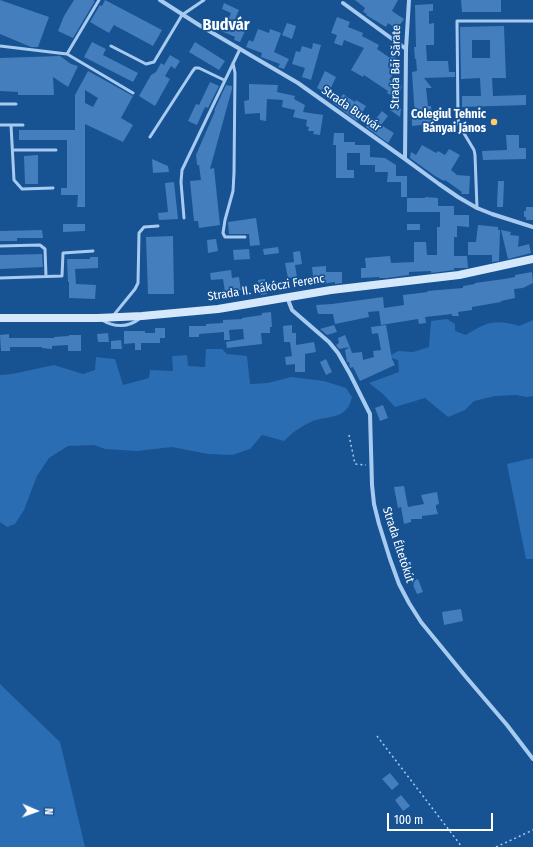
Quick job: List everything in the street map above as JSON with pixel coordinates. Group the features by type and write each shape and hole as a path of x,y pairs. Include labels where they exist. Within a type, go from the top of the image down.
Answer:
{"main road":[{"name":"Strada II. Rákóczi Ferenc","path":"0,318 98,318 142,316 218,309 331,290 459,275 533,259"}],"street":[{"name":"Strada Budvár","path":"160,0 182,15 298,83 438,184 477,208 533,227"},
{"name":"Strada Băi Sărate","path":"405,159 406,49 409,0"},
{"path":"343,3 406,49"},
{"name":"Strada Éltetőkút","path":"287,297 292,310 329,342 338,353 370,414 374,504 397,578 409,603 421,622 507,725 533,759"}],"lane":[{"path":"67,54 99,0"},
{"path":"112,46 146,64 154,62 182,15 204,0"},
{"path":"477,208 475,155 459,125 458,118 457,21 533,21"},
{"path":"0,46 67,54 134,93"},
{"path":"184,218 181,182 182,170 240,49"},
{"path":"233,63 235,73 233,191 224,220 223,233 225,237 245,237"},
{"path":"150,138 195,68 199,68 224,80"},
{"path":"0,104 16,104"},
{"path":"0,125 23,125"},
{"path":"11,125 14,180 22,189 53,188"},
{"path":"13,150 56,150"},
{"path":"112,317 135,289 138,283 139,232 144,227 158,226"},
{"path":"0,246 40,245 45,249 46,276"},
{"path":"0,278 62,276 64,253 93,251"},
{"path":"98,318 117,326 131,324 142,316"}],"path":[{"path":"349,435 355,464 372,465"},
{"path":"377,736 462,847"},
{"path":"496,847 533,830"}],"shaded area":[{"path":"447,319 455,324 455,331 466,335 479,327 491,323 497,322 519,326 533,320 533,396 495,396 474,401 465,410 448,417 425,398 395,407 383,394 369,383 399,372 398,360 388,357 398,351 413,352 429,347 431,321"},
{"path":"206,349 222,349 227,354 247,356 250,384 268,383 291,377 324,381 346,388 352,397 350,404 342,413 313,421 294,432 284,441 262,435 250,449 232,455 208,454 172,447 137,451 105,449 94,445 68,446 49,458 37,476 24,510 15,524 7,527 0,522 0,375 12,374 54,365 83,374 95,370 96,357 115,359 123,385 149,378 150,370 173,371 172,356 187,355 188,366 205,367"},
{"path":"533,458 533,559 526,559 507,464"},
{"path":"0,684 60,742 85,847 0,847"}],"building":[{"path":"0,0 49,17 38,47 31,47 0,34"},
{"path":"74,0 95,1 73,38 58,31 64,16"},
{"path":"105,0 162,30 153,46 114,25 109,33 90,22 100,5 102,6"},
{"path":"355,0 398,0 392,11 404,19 397,29 388,23 386,27 366,15 367,14 363,12 365,8"},
{"path":"461,0 501,0 501,12 462,12"},
{"path":"224,3 239,10 233,24 246,29 240,42 234,40 235,37 219,30 221,26 226,24 231,13 222,9"},
{"path":"433,4 433,11 429,11 429,24 434,23 434,45 426,45 427,61 448,61 449,72 455,72 455,77 424,78 432,88 426,88 428,106 431,106 432,124 412,126 412,119 415,118 412,72 417,71 414,47 416,47 415,5"},
{"path":"337,17 350,22 348,27 363,33 362,36 379,45 377,49 390,58 392,55 401,62 389,80 402,86 397,98 387,93 388,91 364,75 363,77 351,70 364,48 344,40 342,46 334,43 337,35 331,33"},
{"path":"287,23 296,26 292,39 282,35"},
{"path":"504,26 506,78 492,78 493,96 526,95 526,105 462,107 462,96 481,96 480,78 461,79 460,27","holes":["472,40 490,40 490,58 472,58"]},
{"path":"258,29 269,33 270,29 281,33 274,52 289,59 284,69 278,67 280,64 261,57 262,53 246,47 249,40 253,42"},
{"path":"92,42 106,49 103,55 138,73 133,82 84,57"},
{"path":"195,42 225,61 219,70 189,52"},
{"path":"313,43 321,45 311,80 302,77 305,68 292,64 296,51 300,52 302,46 312,49"},
{"path":"170,55 180,61 175,69 171,66 165,76 170,79 155,106 139,96 151,75 156,72 161,63 164,65"},
{"path":"60,56 71,64 78,66 68,87 53,77 54,95 18,95 18,92 0,91 0,58"},
{"path":"88,71 133,96 121,118 133,125 123,142 85,124 85,207 77,207 78,195 61,195 61,188 67,188 67,140 19,140 19,130 75,130 75,95","holes":["85,90 98,98 93,107 85,103"]},
{"path":"325,71 336,77 328,94 317,88"},
{"path":"210,82 219,86 208,108 205,107 197,125 188,121 196,104 199,105"},
{"path":"249,84 278,85 277,92 295,96 294,99 305,105 303,112 323,115 320,135 313,134 314,131 308,131 309,127 306,126 307,120 293,117 295,110 282,107 283,100 267,99 266,121 260,120 260,113 245,114 244,101 249,100"},
{"path":"226,85 232,86 232,89 210,169 214,168 220,225 199,228 198,221 194,221 190,181 201,180 196,155"},
{"path":"343,94 355,102 356,100 366,106 357,121 333,103 336,98 339,100"},
{"path":"393,104 401,109 400,117 390,110"},
{"path":"382,111 388,116 381,125 394,133 388,143 366,127 372,118 375,120"},
{"path":"334,133 344,133 344,142 355,142 355,145 370,145 370,157 385,158 396,165 396,176 407,176 407,197 401,197 401,182 387,182 388,172 375,172 375,165 360,165 360,153 347,153 347,170 354,170 354,178 336,178 336,145 333,145"},
{"path":"506,135 519,135 519,148 526,148 526,159 483,160 482,151 507,150"},
{"path":"422,145 436,153 438,151 445,155 449,149 460,155 451,170 457,175 470,176 469,194 461,194 462,192 445,180 444,181 435,176 410,158 411,152 416,155"},
{"path":"38,155 38,184 25,184 24,156"},
{"path":"152,159 168,166 169,172 153,173"},
{"path":"498,181 504,181 503,207 497,207"},
{"path":"174,182 178,219 159,220 158,213 168,212 165,183"},
{"path":"407,198 438,198 438,206 454,206 454,215 469,215 469,227 457,226 457,237 454,237 454,256 467,256 468,268 454,268 454,270 431,273 431,271 409,272 409,275 387,278 361,278 361,268 366,268 365,258 390,256 391,263 414,262 414,242 426,242 427,255 437,255 437,227 440,227 440,212 407,212"},
{"path":"526,207 533,207 533,220 526,220 526,217 524,217"},
{"path":"256,218 260,245 250,246 249,234 229,234 228,222"},
{"path":"63,224 85,224 85,231 63,232"},
{"path":"407,224 420,224 420,230 407,230"},
{"path":"478,225 498,227 498,230 500,230 499,261 492,262 492,255 468,255 468,242 476,242"},
{"path":"42,230 43,238 17,238 17,241 0,241 0,231"},
{"path":"501,230 511,232 510,235 519,236 518,247 529,244 531,253 508,259"},
{"path":"173,236 174,294 148,294 146,237"},
{"path":"216,239 218,251 208,253 207,240"},
{"path":"278,247 279,253 264,255 263,249"},
{"path":"249,249 250,259 234,260 233,250"},
{"path":"300,251 302,264 295,265 297,277 288,278 285,263 294,262 293,252"},
{"path":"42,254 43,267 0,269 0,255"},
{"path":"90,257 98,257 98,268 75,269 76,284 96,285 95,299 69,298 67,259 90,259"},
{"path":"326,266 326,272 342,272 342,283 335,284 335,282 314,285 312,267"},
{"path":"231,270 232,278 239,277 241,290 225,292 223,279 211,280 210,273"},
{"path":"532,272 533,283 523,288 514,289 515,298 472,307 472,310 458,312 459,316 452,316 452,314 425,317 426,323 419,324 418,319 381,325 379,311 368,312 369,317 335,324 333,314 318,314 316,305 383,297 384,308 404,305 403,295 463,288 463,286 475,283 515,277 515,275"},
{"path":"265,279 267,294 261,295 258,280"},
{"path":"271,312 272,327 270,327 270,333 261,333 262,344 227,348 226,342 244,339 243,329 229,330 230,340 224,340 224,332 199,334 199,337 189,337 189,326 206,326 206,324 223,323 223,320 242,319"},
{"path":"292,325 292,333 296,333 296,345 314,342 316,352 305,354 305,372 295,372 295,364 286,365 285,357 292,356 290,342 284,342 283,326"},
{"path":"334,325 337,332 327,335 320,329"},
{"path":"386,325 392,359 395,365 360,381 353,367 350,368 349,362 347,362 345,350 350,347 352,353 362,352 363,360 374,357 373,351 381,350 378,333 372,334 371,327"},
{"path":"155,328 165,328 165,338 160,338 160,343 141,343 141,350 135,350 135,343 124,344 124,331 145,331 145,333 155,333"},
{"path":"108,333 109,342 98,342 97,334"},
{"path":"9,334 9,338 54,338 69,335 81,335 81,351 68,351 68,345 52,346 52,349 42,347 10,347 10,351 1,351 0,335"},
{"path":"345,335 350,347 339,349 336,345 339,343 338,338"},
{"path":"121,340 122,349 111,349 111,341"},
{"path":"326,359 332,372 326,375 320,362"},
{"path":"383,405 388,418 380,421 375,408"},
{"path":"404,486 408,507 424,504 421,495 437,492 439,504 436,505 436,508 438,514 422,516 422,519 411,519 411,522 404,524 401,507 398,508 394,487"},
{"path":"418,579 423,592 417,594 413,581"},
{"path":"461,609 463,621 444,625 442,612"},
{"path":"390,773 399,784 392,790 382,779"},
{"path":"401,795 410,806 403,811 395,800"}],"place":[{"name":"Colegiul Tehnic Bányai János","path":"494,122"}],"district":[{"name":"Budvár","path":"226,26"}]}
